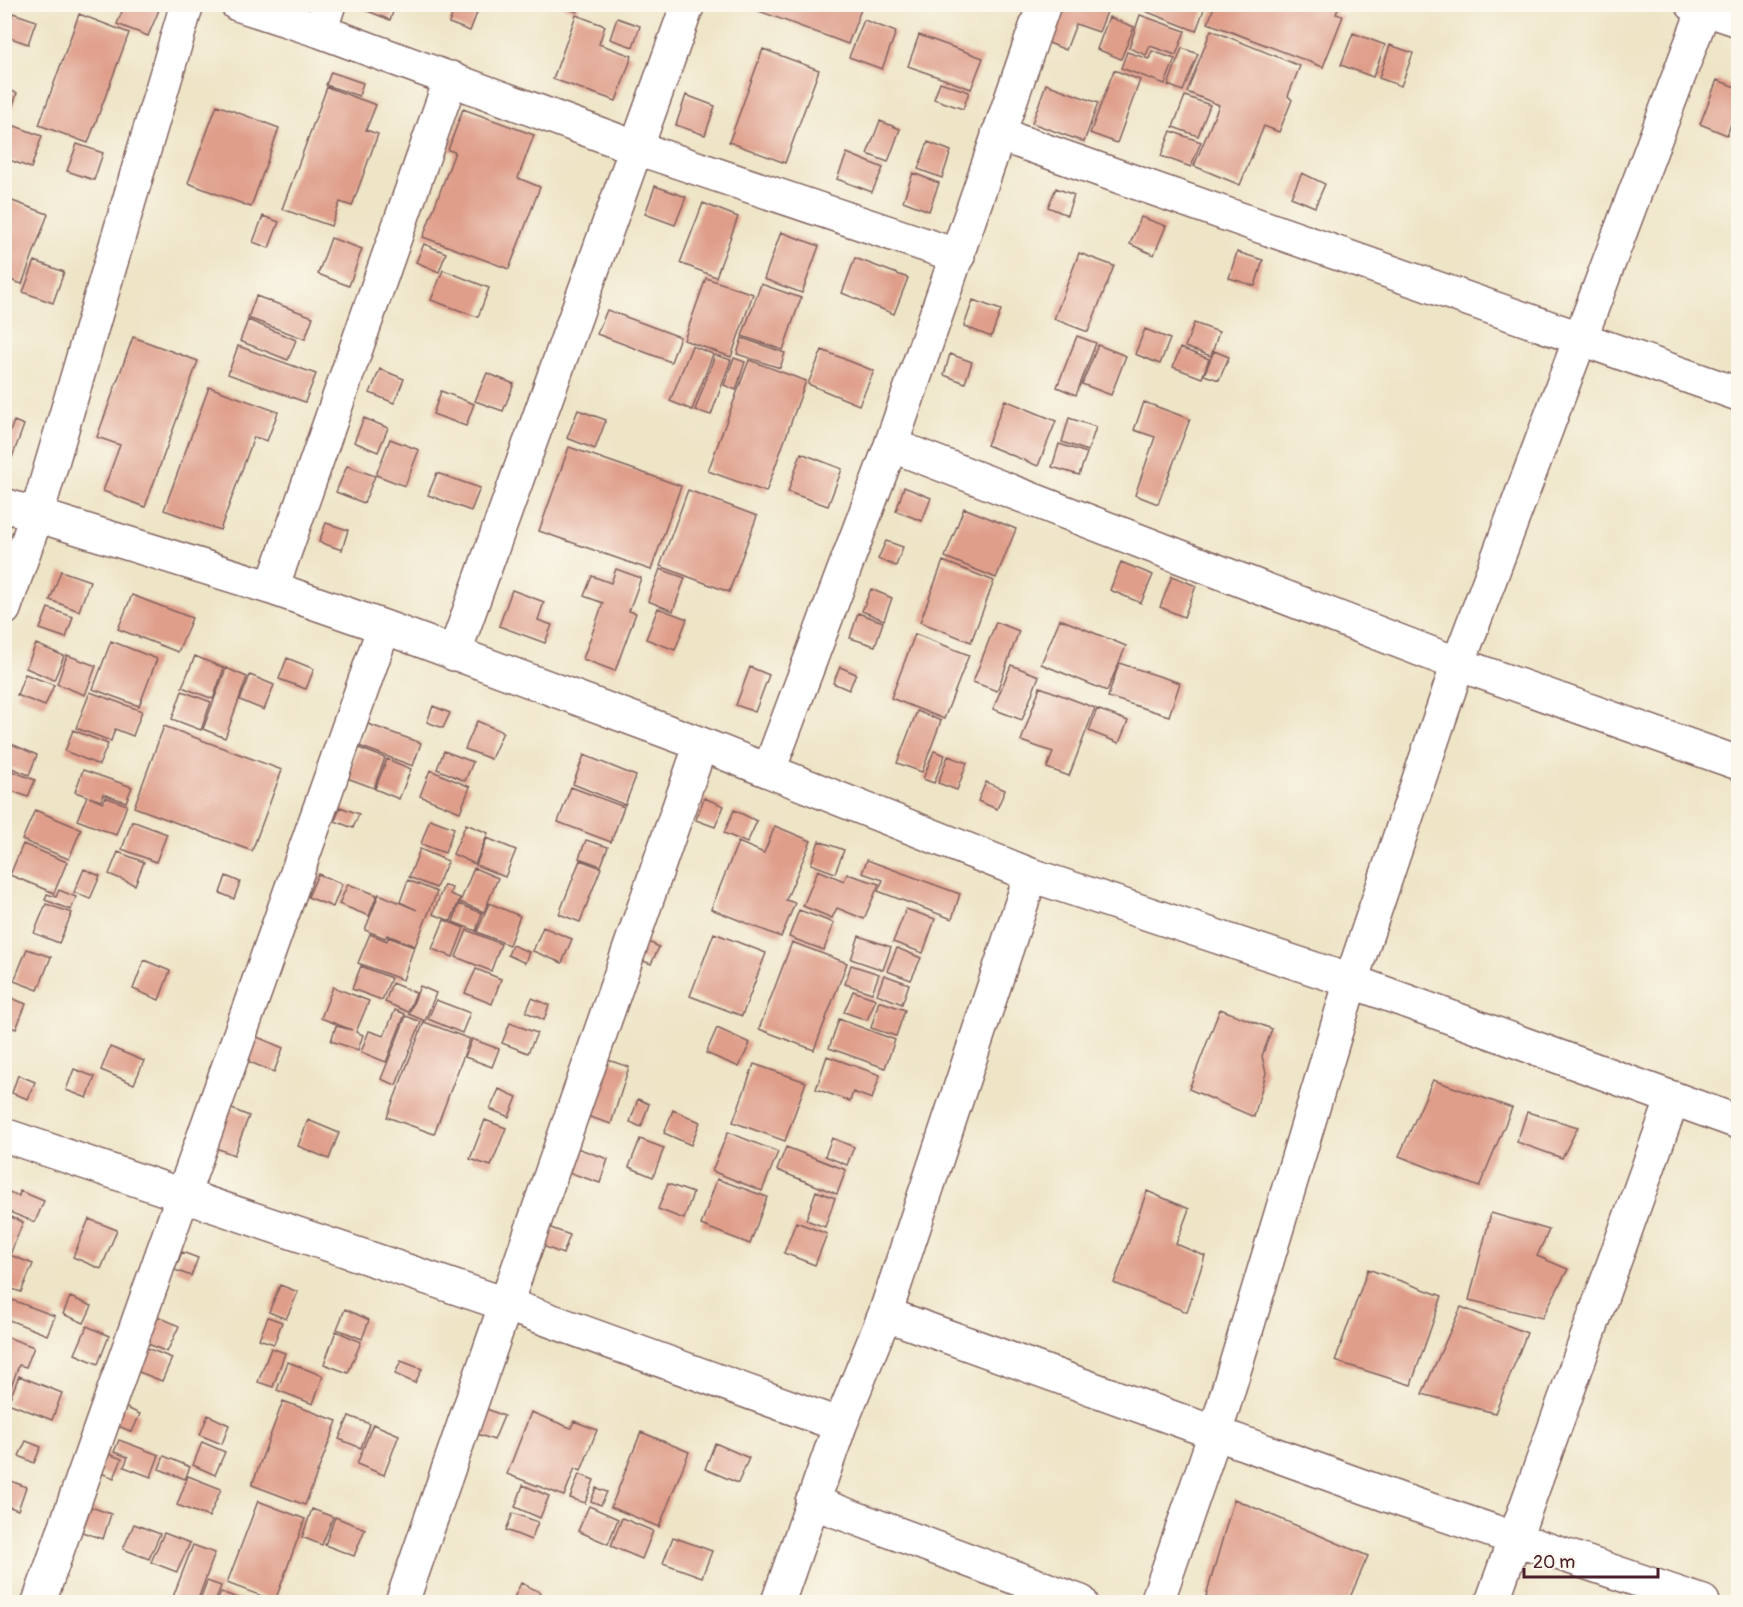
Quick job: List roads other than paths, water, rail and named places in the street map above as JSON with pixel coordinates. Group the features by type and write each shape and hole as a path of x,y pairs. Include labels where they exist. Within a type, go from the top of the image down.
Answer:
{"street":[{"path":"4,609 36,516 187,4"},
{"path":"237,4 325,18 451,78 637,148 958,256"},
{"path":"454,654 688,4"},
{"path":"769,770 891,445 1044,4"},
{"path":"1157,1602 1215,1434 1351,981 1458,664 1580,338 1698,7 1738,20"},
{"path":"272,588 451,78"},
{"path":"998,134 1738,394"},
{"path":"891,445 1458,664 1738,763"},
{"path":"4,505 272,588 384,627 769,770 1031,875 1351,981 1738,1122"},
{"path":"39,1602 384,627"},
{"path":"402,1602 701,744"},
{"path":"778,1602 840,1425 885,1314 1031,875"},
{"path":"1492,1602 1673,1098"},
{"path":"4,1134 506,1304 840,1425"},
{"path":"885,1314 1514,1540 1703,1602"},
{"path":"812,1502 1081,1602"}]}
